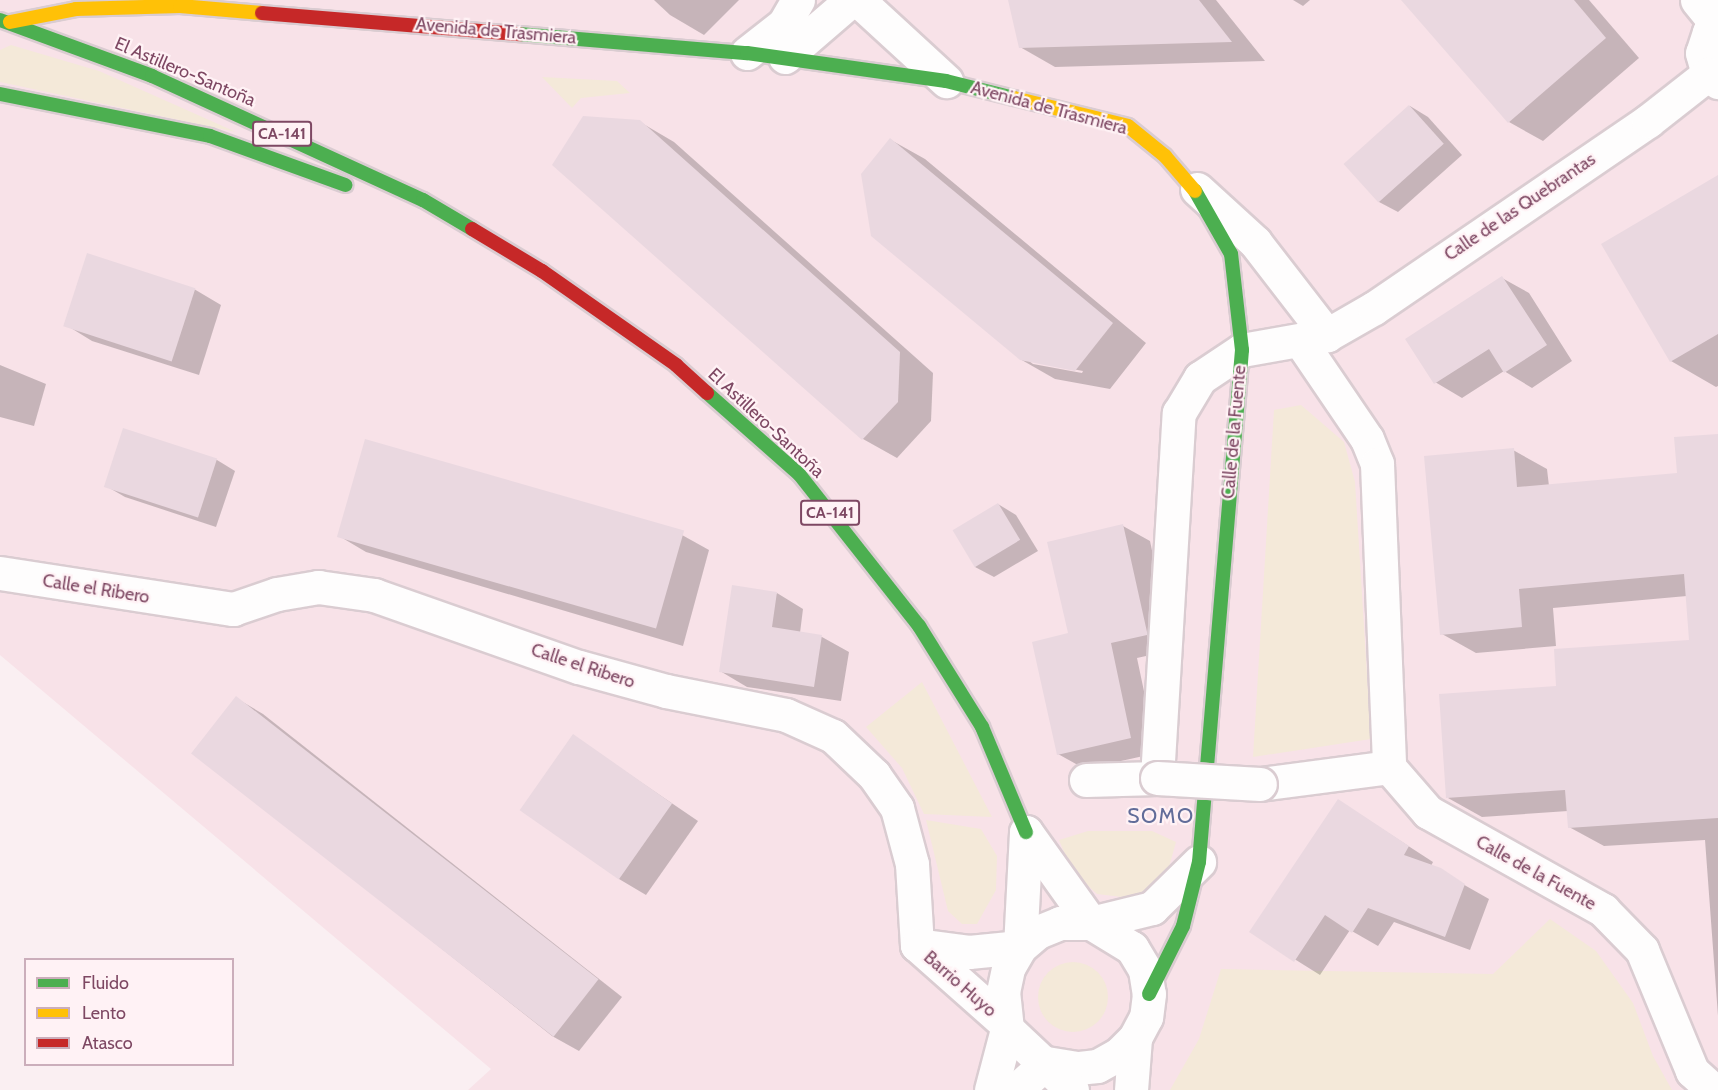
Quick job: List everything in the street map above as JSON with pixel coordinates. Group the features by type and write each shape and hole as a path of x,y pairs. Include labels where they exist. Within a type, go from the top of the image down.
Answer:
{"street":[{"name":"Avenida de Trasmiera","path":"137,0 180,6"},
{"path":"747,53 784,24 798,0"},
{"path":"785,57 851,0"},
{"path":"858,0 946,81"},
{"path":"894,0 901,39"},
{"name":"Avenida de Trasmiera","path":"3,23 76,9 245,5 785,57 946,81 1128,126 1190,183 1231,254 1242,350"},
{"path":"1711,16 1702,53 1713,78"},
{"name":"El Astillero-Santoña","path":"3,23 152,76 291,137 423,200 542,271 676,365 799,474 919,626 982,727 1026,832"},
{"name":"Calle de las Quebrantas","path":"1242,350 1314,339 1374,308 1713,78"},
{"name":"CA-141","path":"0,94 210,136 359,190"},
{"path":"1086,780 1157,778 1260,784 1389,767 1377,464 1367,439 1314,339 1255,242 1190,183"},
{"name":"El Astillero-Santoña","path":"399,206 542,271"},
{"name":"Calle de la Fuente","path":"1157,778 1179,413 1200,378 1242,350"},
{"name":"Calle de la Fuente","path":"1149,994 1183,926 1199,862 1242,350"},
{"name":"Calle el Ribero","path":"0,573 233,609 277,594 318,587 374,595 579,667 666,692 786,715 833,736 874,775 897,808 912,864 917,945"},
{"name":"Calle de la Fuente","path":"1389,767 1428,812 1603,910 1642,951 1692,1071 1713,1090"},
{"path":"1026,832 1091,923 1132,948 1145,970 1149,994 1146,1017 1135,1038 1119,1054 1097,1066 1077,1068 1046,1063"},
{"path":"1026,832 1020,947 1005,980 1005,1025 1072,1090"},
{"path":"917,945 969,952 1020,947 1038,932 1060,923 1091,923 1152,908 1199,862"},
{"name":"Barrio Huyo","path":"917,945 1005,1025 991,1090"},
{"path":"1131,1090 1135,1038"},
{"path":"1017,1090 1046,1063"}],"shaded area":[{"path":"0,0 1718,0 1718,1090 468,1090 491,1069 0,655"},
{"path":"11,45 99,71 236,132 0,82 0,50"},
{"path":"542,77 617,81 630,93 581,98 572,108"},
{"path":"1301,405 1344,442 1355,482 1371,739 1253,757 1274,410"},
{"path":"922,682 992,817 924,814 902,768 866,727"},
{"path":"926,820 981,829 997,856 996,890 977,924 962,924 948,911"},
{"path":"1088,831 1152,831 1176,842 1169,867 1151,890 1122,897 1097,894 1072,871 1059,840"},
{"path":"1550,919 1596,951 1633,1003 1653,1056 1672,1090 1170,1090 1199,1039 1221,969 1493,974"},
{"path":"1073,962 1086,965 1098,972 1105,984 1108,997 1105,1010 1098,1022 1086,1029 1073,1032 1060,1029 1048,1022 1041,1010 1038,997 1041,984 1048,972 1060,965"}],"building":[{"path":"1008,0 1199,0 1232,42 1019,48"},
{"path":"1401,0 1574,0 1606,38 1508,123"},
{"path":"1409,105 1444,144 1378,203 1344,164"},
{"path":"583,116 640,120 900,352 898,402 862,440 552,165"},
{"path":"890,138 1113,323 1075,371 1020,360 871,236 861,174"},
{"path":"1718,175 1718,334 1670,362 1601,244"},
{"path":"87,253 195,288 172,361 63,326"},
{"path":"1502,276 1547,345 1504,373 1489,349 1434,384 1405,339"},
{"path":"123,428 217,459 198,518 104,487"},
{"path":"1718,434 1718,818 1568,828 1565,790 1446,798 1439,694 1556,686 1554,649 1689,640 1684,574 1519,589 1522,627 1440,635 1424,456 1514,448 1517,487 1677,473 1674,437"},
{"path":"365,439 684,531 656,629 337,537"},
{"path":"998,503 1020,540 975,567 953,530"},
{"path":"1123,524 1147,632 1147,635 1111,643 1131,738 1057,755 1032,642 1068,633 1047,542"},
{"path":"732,585 777,592 772,627 822,635 814,687 719,672"},
{"path":"236,696 598,979 554,1037 191,754"},
{"path":"573,734 672,803 619,880 520,810"},
{"path":"1338,799 1409,846 1404,855 1441,868 1465,884 1445,937 1368,908 1352,933 1325,915 1294,962 1249,932"}],"traffic: fast":[{"path":"0,20 152,76 423,200 472,229"},
{"path":"519,34 747,53 946,81 1014,98"},
{"path":"0,94 210,136 345,185"},
{"path":"1149,994 1183,926 1199,862 1242,350 1231,254 1195,191"},
{"path":"707,393 799,474 919,626 982,727 1026,832"}],"traffic: slow":[{"path":"10,22 76,9 180,6 262,13"},
{"path":"1014,98 1128,126 1165,156 1195,191"}],"traffic: jam":[{"path":"262,13 519,34"},
{"path":"472,229 542,271 676,365 707,393"}],"district":[{"name":"SOMO","path":"1161,816"}]}
